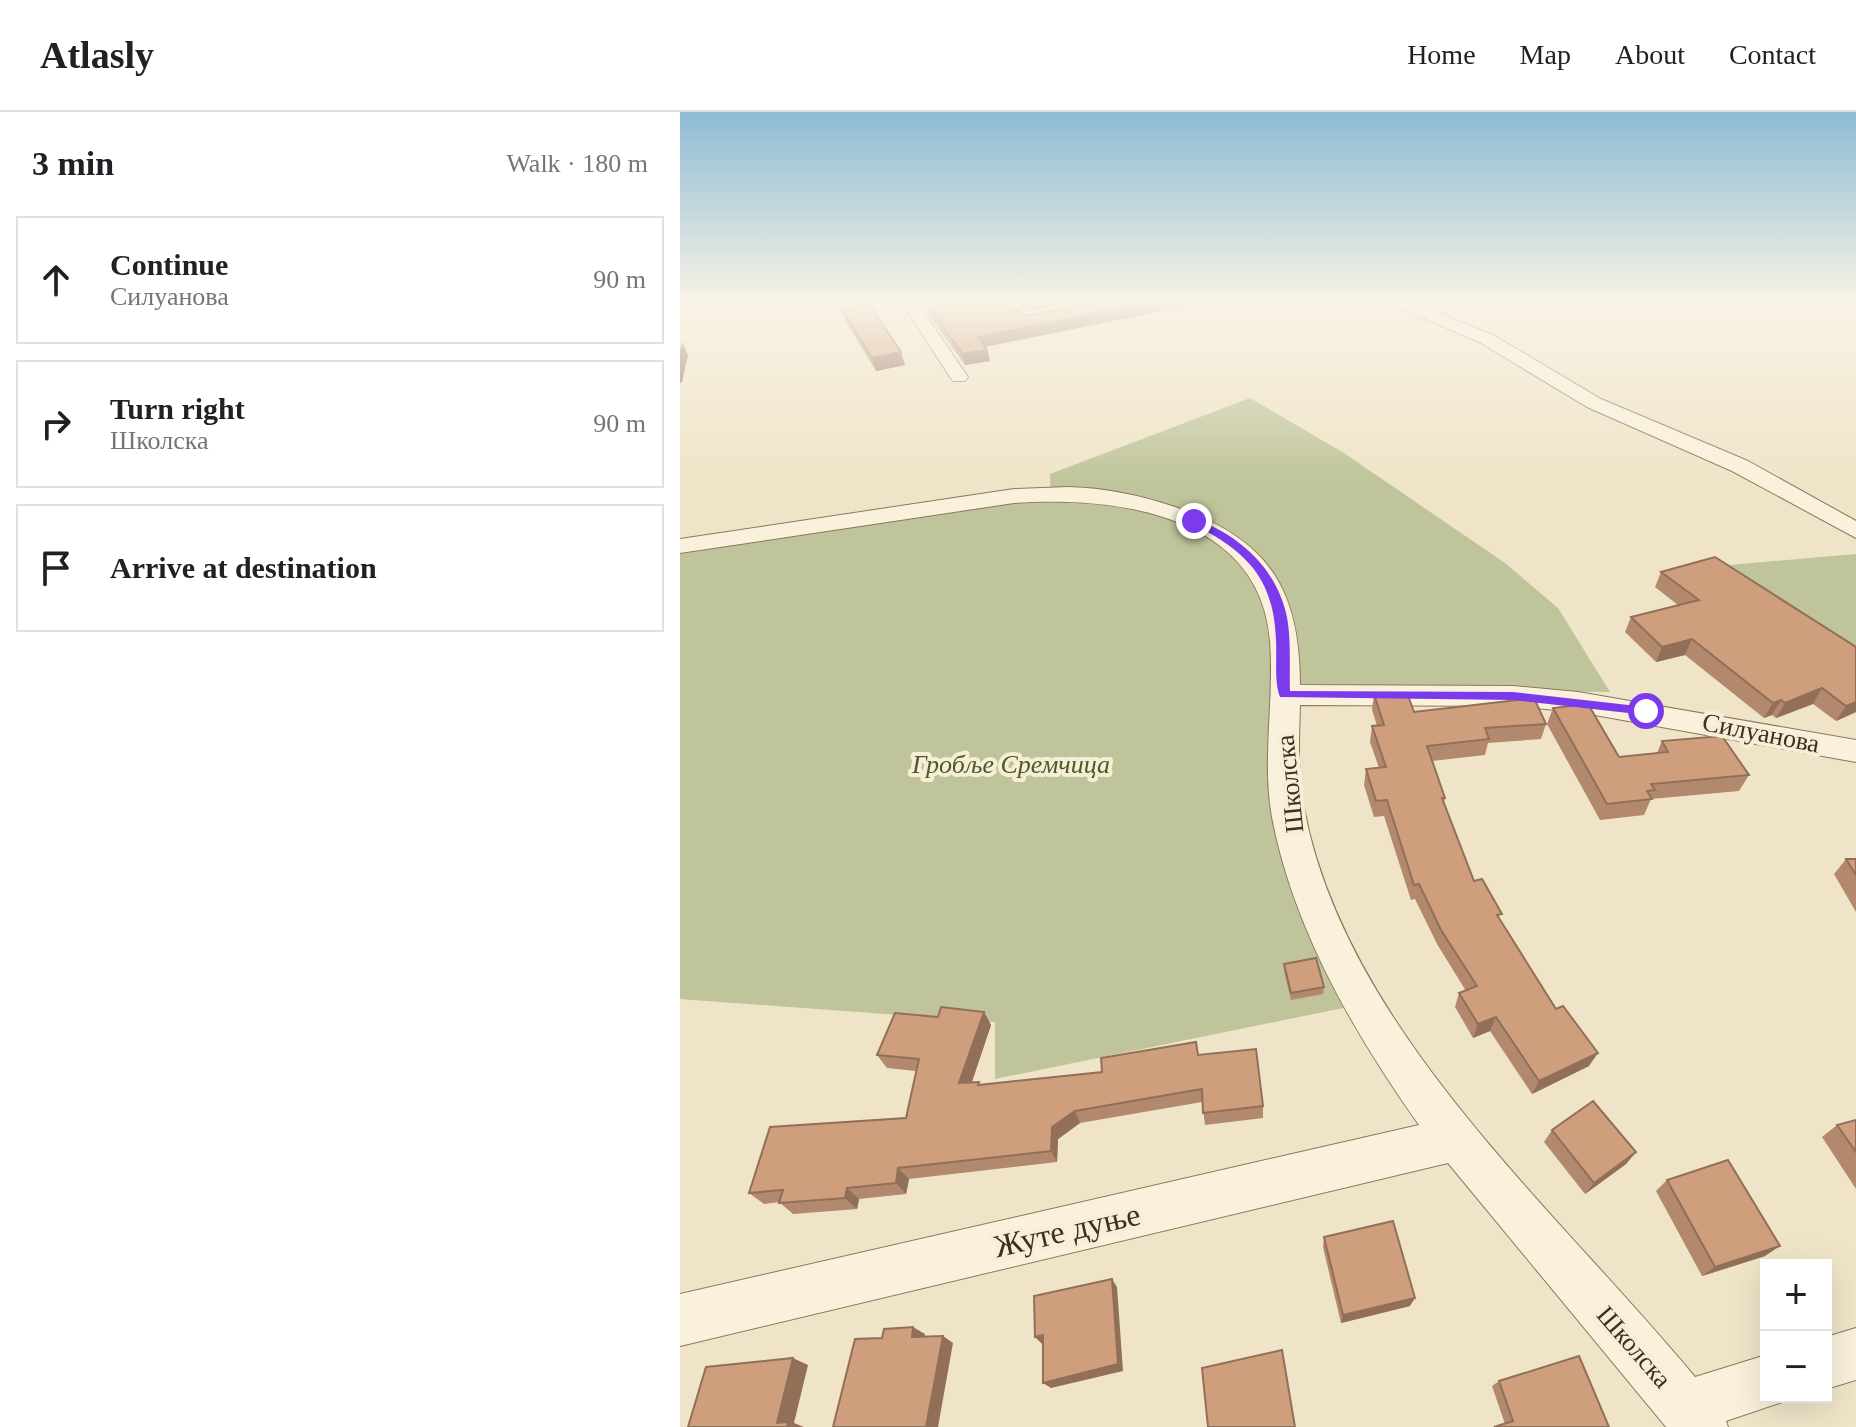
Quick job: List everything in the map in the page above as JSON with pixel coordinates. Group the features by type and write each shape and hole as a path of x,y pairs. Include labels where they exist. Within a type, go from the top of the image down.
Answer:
{"street":[{"path":"949,361 959,377"},
{"path":"1525,361 1594,403 1740,466 1856,531"},
{"name":"Школска","path":"680,546 1014,496 1105,496 1212,529 1252,559 1280,610 1284,788 1304,877 1366,1009 1454,1139 1693,1417"},
{"name":"Силуанова","path":"1284,695 1513,696 1578,702 1856,751"},
{"name":"Жуте дуње","path":"680,1320 1454,1139"},
{"path":"1832,1361 1856,1354"},
{"path":"1693,1417 1760,1385"}],"green space":[{"name":"Гробље Сремчица","path":"1250,398 1344,453 1505,563 1558,608 1610,692 1271,688 1270,767 1353,1006 995,1079 995,1022 680,999 680,554 1008,502 1051,500 1050,474"},
{"path":"1856,554 1856,646 1729,565"}],"building":[{"path":"1715,557 1856,647 1856,702 1846,706 1822,688 1785,703 1781,700 1773,703 1692,639 1662,647 1631,617 1699,600 1661,572"},
{"path":"1407,693 1414,712 1534,698 1546,724 1485,728 1489,739 1427,746 1445,798 1442,798 1474,881 1482,879 1502,914 1497,915 1556,1009 1563,1006 1598,1053 1539,1081 1496,1017 1478,1024 1459,993 1477,986 1441,930 1419,884 1414,885 1387,800 1376,801 1366,769 1386,767 1372,726 1384,725 1374,694"},
{"path":"1588,704 1619,757 1668,752 1662,741 1722,736 1749,775 1651,784 1655,790 1647,791 1652,799 1607,804 1553,708"},
{"path":"1846,859 1856,859 1856,875"},
{"path":"1316,958 1324,987 1291,993 1284,964"},
{"path":"941,1007 984,1012 959,1083 979,1082 978,1085 1102,1072 1101,1058 1196,1042 1198,1055 1256,1049 1263,1106 1203,1113 1202,1089 1075,1111 1052,1127 1051,1151 898,1168 896,1183 847,1188 845,1198 779,1203 783,1190 749,1193 770,1127 906,1118 919,1059 877,1055 895,1013 938,1017"},
{"path":"1593,1101 1636,1152 1594,1183 1552,1130"},
{"path":"1856,1120 1856,1152 1837,1125"},
{"path":"1728,1160 1780,1246 1715,1267 1667,1180"},
{"path":"1393,1221 1415,1298 1343,1315 1324,1237"},
{"path":"1112,1279 1118,1364 1043,1383 1043,1335 1035,1337 1034,1296"},
{"path":"913,1327 912,1337 943,1336 926,1427 833,1427 855,1339 882,1338 884,1329"},
{"path":"1282,1350 1295,1427 1208,1427 1202,1368"},
{"path":"1579,1356 1609,1427 1494,1427 1513,1421 1499,1381"},
{"path":"793,1358 777,1423 788,1422 787,1427 688,1427 706,1367"}],"route":[{"path":"1194,521 1231,540 1252,559 1270,586 1280,610 1284,695 1513,696 1646,711"}]}
